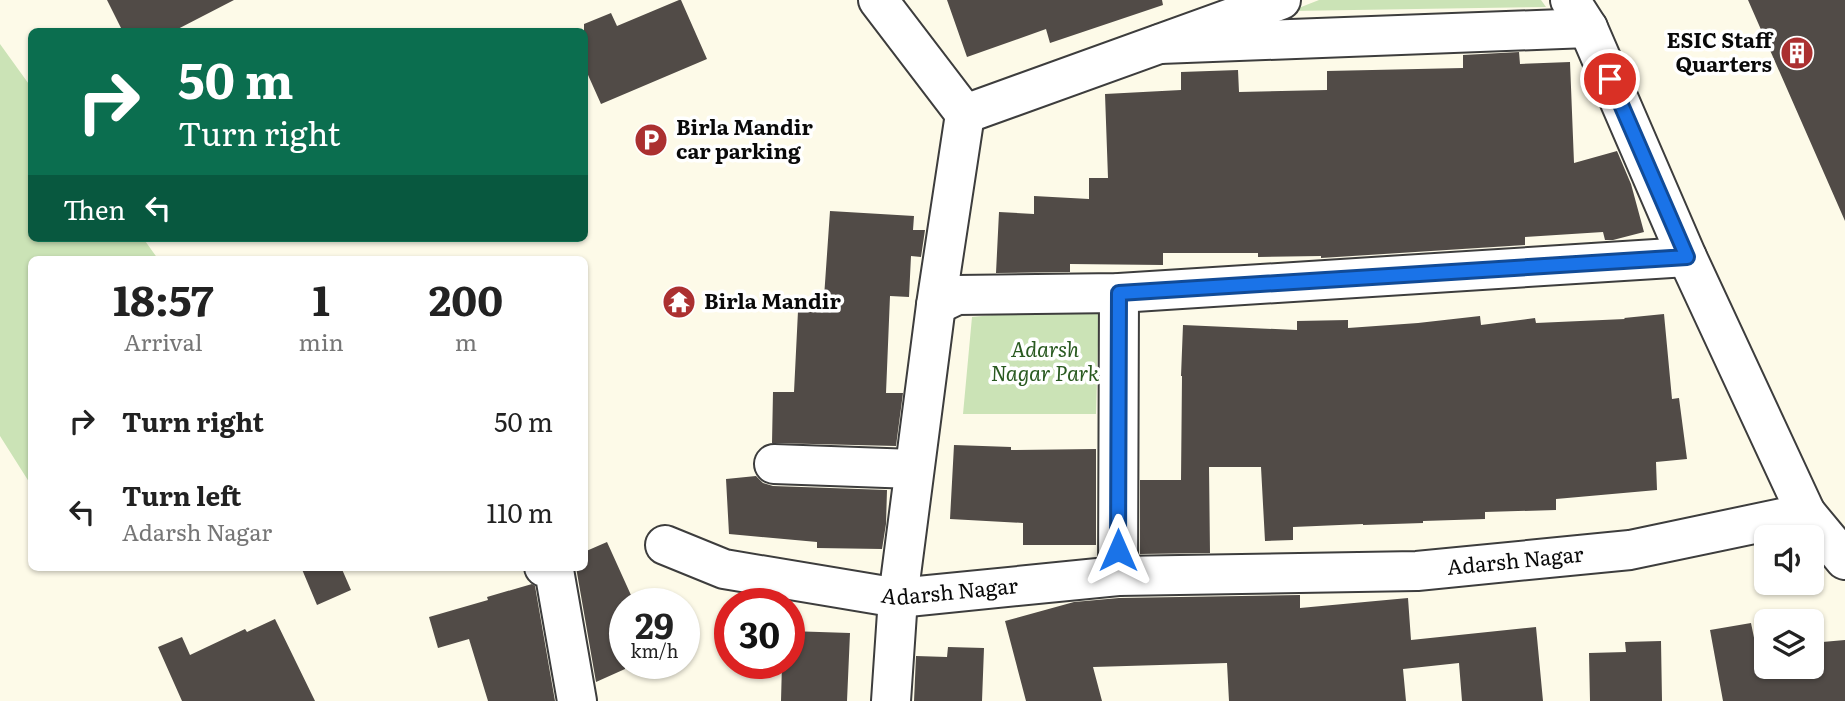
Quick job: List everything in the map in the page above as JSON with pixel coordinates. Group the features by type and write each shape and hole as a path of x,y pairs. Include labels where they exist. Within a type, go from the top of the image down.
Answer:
{"street":[{"path":"878,0 965,114 914,469 898,598 891,701"},
{"path":"965,114 1281,0"},
{"path":"1160,44 1579,14 1687,257 1806,513 1845,560"},
{"path":"936,305 957,295 1119,293 1687,257"},
{"path":"1118,576 1119,293"},
{"path":"774,464 914,469"},
{"name":"Adarsh Nagar","path":"665,545 723,569 898,598 1118,576 1417,571 1630,550 1806,513"},
{"path":"554,571 577,701"}],"green space":[{"path":"1319,0 1541,0 1546,7 1291,11"},
{"path":"0,44 28,83 28,242 146,242 156,256 28,256 28,480 0,436"},
{"name":"Adarsh Nagar Park","path":"1065,308 1099,309 1096,414 963,414 972,317"}],"building":[{"path":"107,0 234,0 180,28 121,28"},
{"path":"681,0 707,59 601,104 588,75 588,28 584,28 584,24 611,13 617,26"},
{"path":"947,0 1162,0 1163,5 1050,43 1046,29 967,57"},
{"name":"ESIC Staff Quarters","path":"1748,0 1845,0 1845,221"},
{"path":"1519,52 1520,64 1570,62 1574,163 1617,151 1631,184 1644,232 1613,240 1605,240 1603,232 1525,237 1525,245 1321,258 1258,257 1258,253 1163,253 1163,265 1070,264 1070,272 996,273 999,212 1034,214 1034,196 1089,199 1089,178 1108,178 1105,94 1181,90 1181,72 1238,70 1239,92 1327,90 1327,71 1463,68 1463,55"},
{"path":"830,211 914,216 913,230 925,230 921,257 911,256 909,297 890,296 886,393 903,393 896,446 772,443 773,392 794,392 798,311 823,312"},
{"path":"1664,314 1672,399 1679,398 1687,459 1656,462 1657,490 1556,499 1556,510 1485,512 1485,519 1293,527 1293,540 1265,541 1261,467 1209,467 1210,553 1140,554 1140,480 1181,480 1183,325 1297,330 1297,321 1348,320 1348,328 1480,316 1481,325 1535,318 1536,323 1625,319"},
{"path":"954,445 1011,447 1011,450 1096,449 1096,545 1023,545 1023,523 950,519"},
{"path":"756,476 763,483 773,486 887,490 882,549 817,548 817,542 729,534 726,479"},
{"path":"607,542 628,588 609,588 609,676 596,682 577,571 588,571 588,550"},
{"path":"303,571 343,571 351,590 317,605"},
{"path":"532,584 535,586 555,701 488,701 469,639 438,648 429,617"},
{"path":"1300,595 1300,608 1408,598 1411,640 1536,627 1543,701 1462,701 1459,663 1403,669 1406,701 1229,701 1227,663 1093,667 1102,701 1026,701 1005,621 1074,602 1119,598"},
{"path":"275,619 315,701 182,701 158,647 182,637 190,655 245,629 247,632"},
{"path":"1751,623 1754,638 1754,679 1824,679 1824,642 1845,640 1845,701 1723,701 1710,630"},
{"path":"805,632 850,633 847,701 781,701 782,679 805,679"},
{"path":"1661,641 1662,701 1590,701 1589,653 1626,652 1625,642"},
{"path":"948,647 984,648 982,701 914,701 916,656 947,657"}],"place":[{"name":"ESIC Staff Quarters","path":"1797,53"},
{"name":"Birla Mandir car parking","path":"651,140"},
{"name":"Birla Mandir","path":"679,302"}],"route":[{"path":"1118,550 1119,293 1687,257 1610,79"}]}
